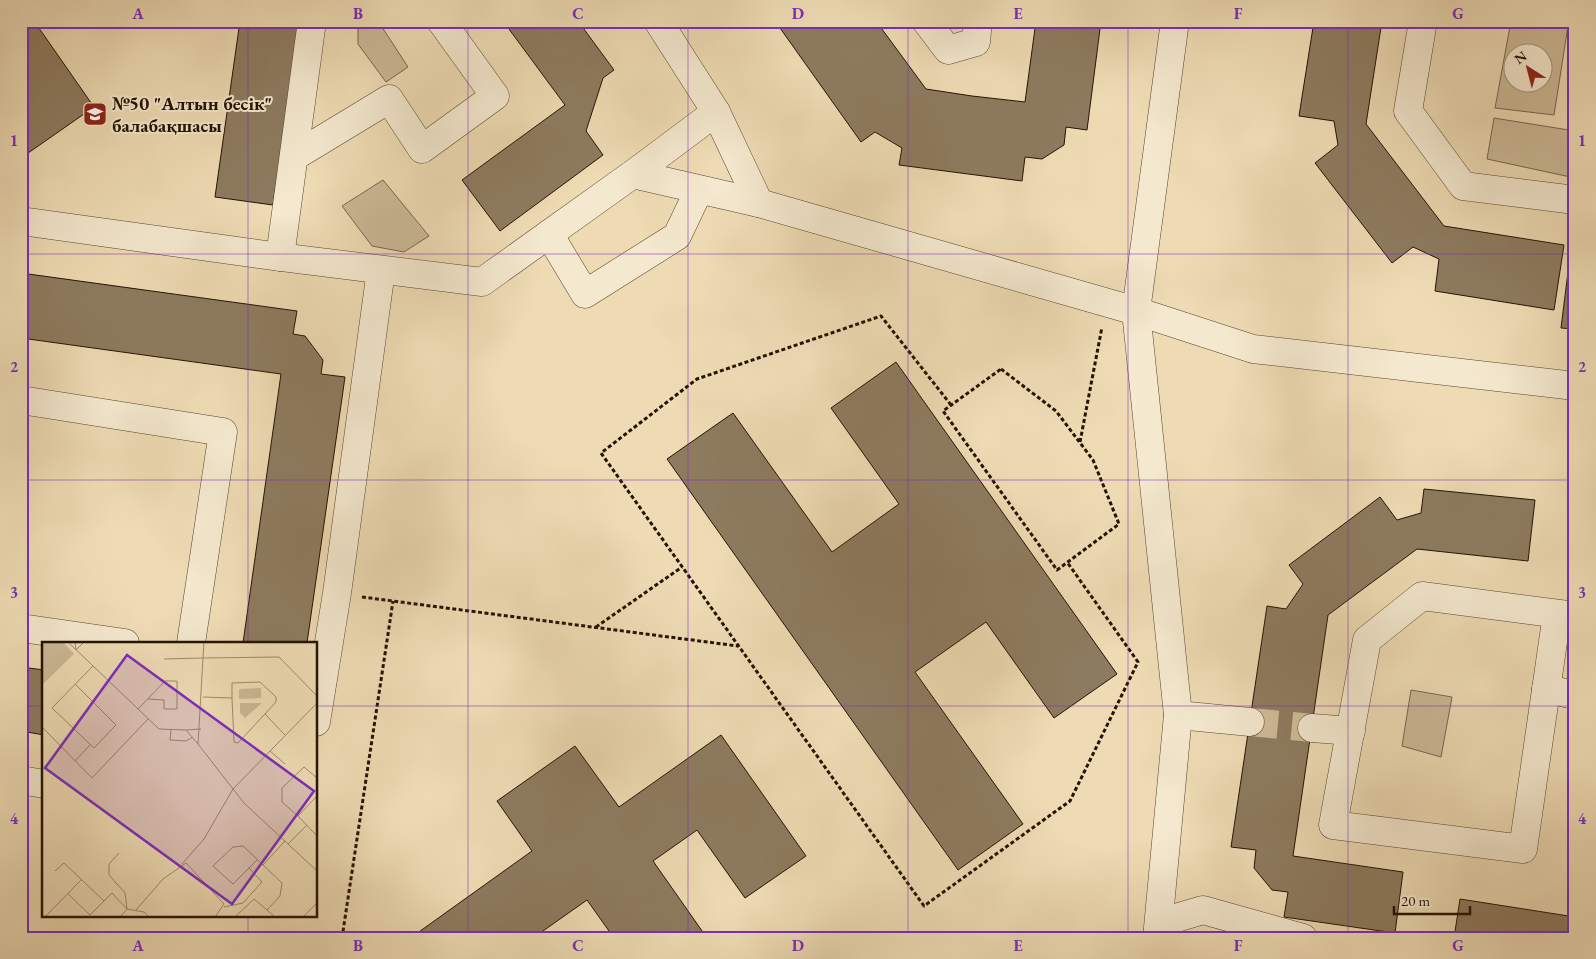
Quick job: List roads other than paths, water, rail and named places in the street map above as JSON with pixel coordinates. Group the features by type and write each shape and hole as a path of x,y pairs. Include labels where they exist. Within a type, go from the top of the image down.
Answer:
{"street":[{"path":"280,257 312,21"},
{"path":"295,156 389,99 422,149 495,96 442,21"},
{"path":"658,21 716,112 759,203"},
{"path":"926,21 948,50 976,42 978,21"},
{"path":"1157,938 1178,715 1136,311 1175,21"},
{"path":"1423,21 1408,111 1463,186 1575,200"},
{"path":"21,221 280,257 482,282 716,112"},
{"path":"633,174 759,203 1136,311 1254,349 1575,386"},
{"path":"549,234 585,294 677,236 699,190"},
{"path":"318,710 337,593 381,270"},
{"path":"21,400 223,432 191,642"},
{"path":"1422,596 1566,615 1546,689 1523,849 1333,825 1367,640 1422,596"},
{"path":"21,628 118,642"},
{"path":"1546,689 1575,695"},
{"path":"1178,715 1250,722"},
{"path":"1312,728 1351,731"},
{"path":"21,780 42,784"},
{"path":"1157,938 1176,918 1203,910 1303,938"}],"tunnel":[{"path":"1250,722 1312,728"}],"place":[{"name":"№50 \"Алтын бесік\" балабақшасы","path":"95,114"}]}
